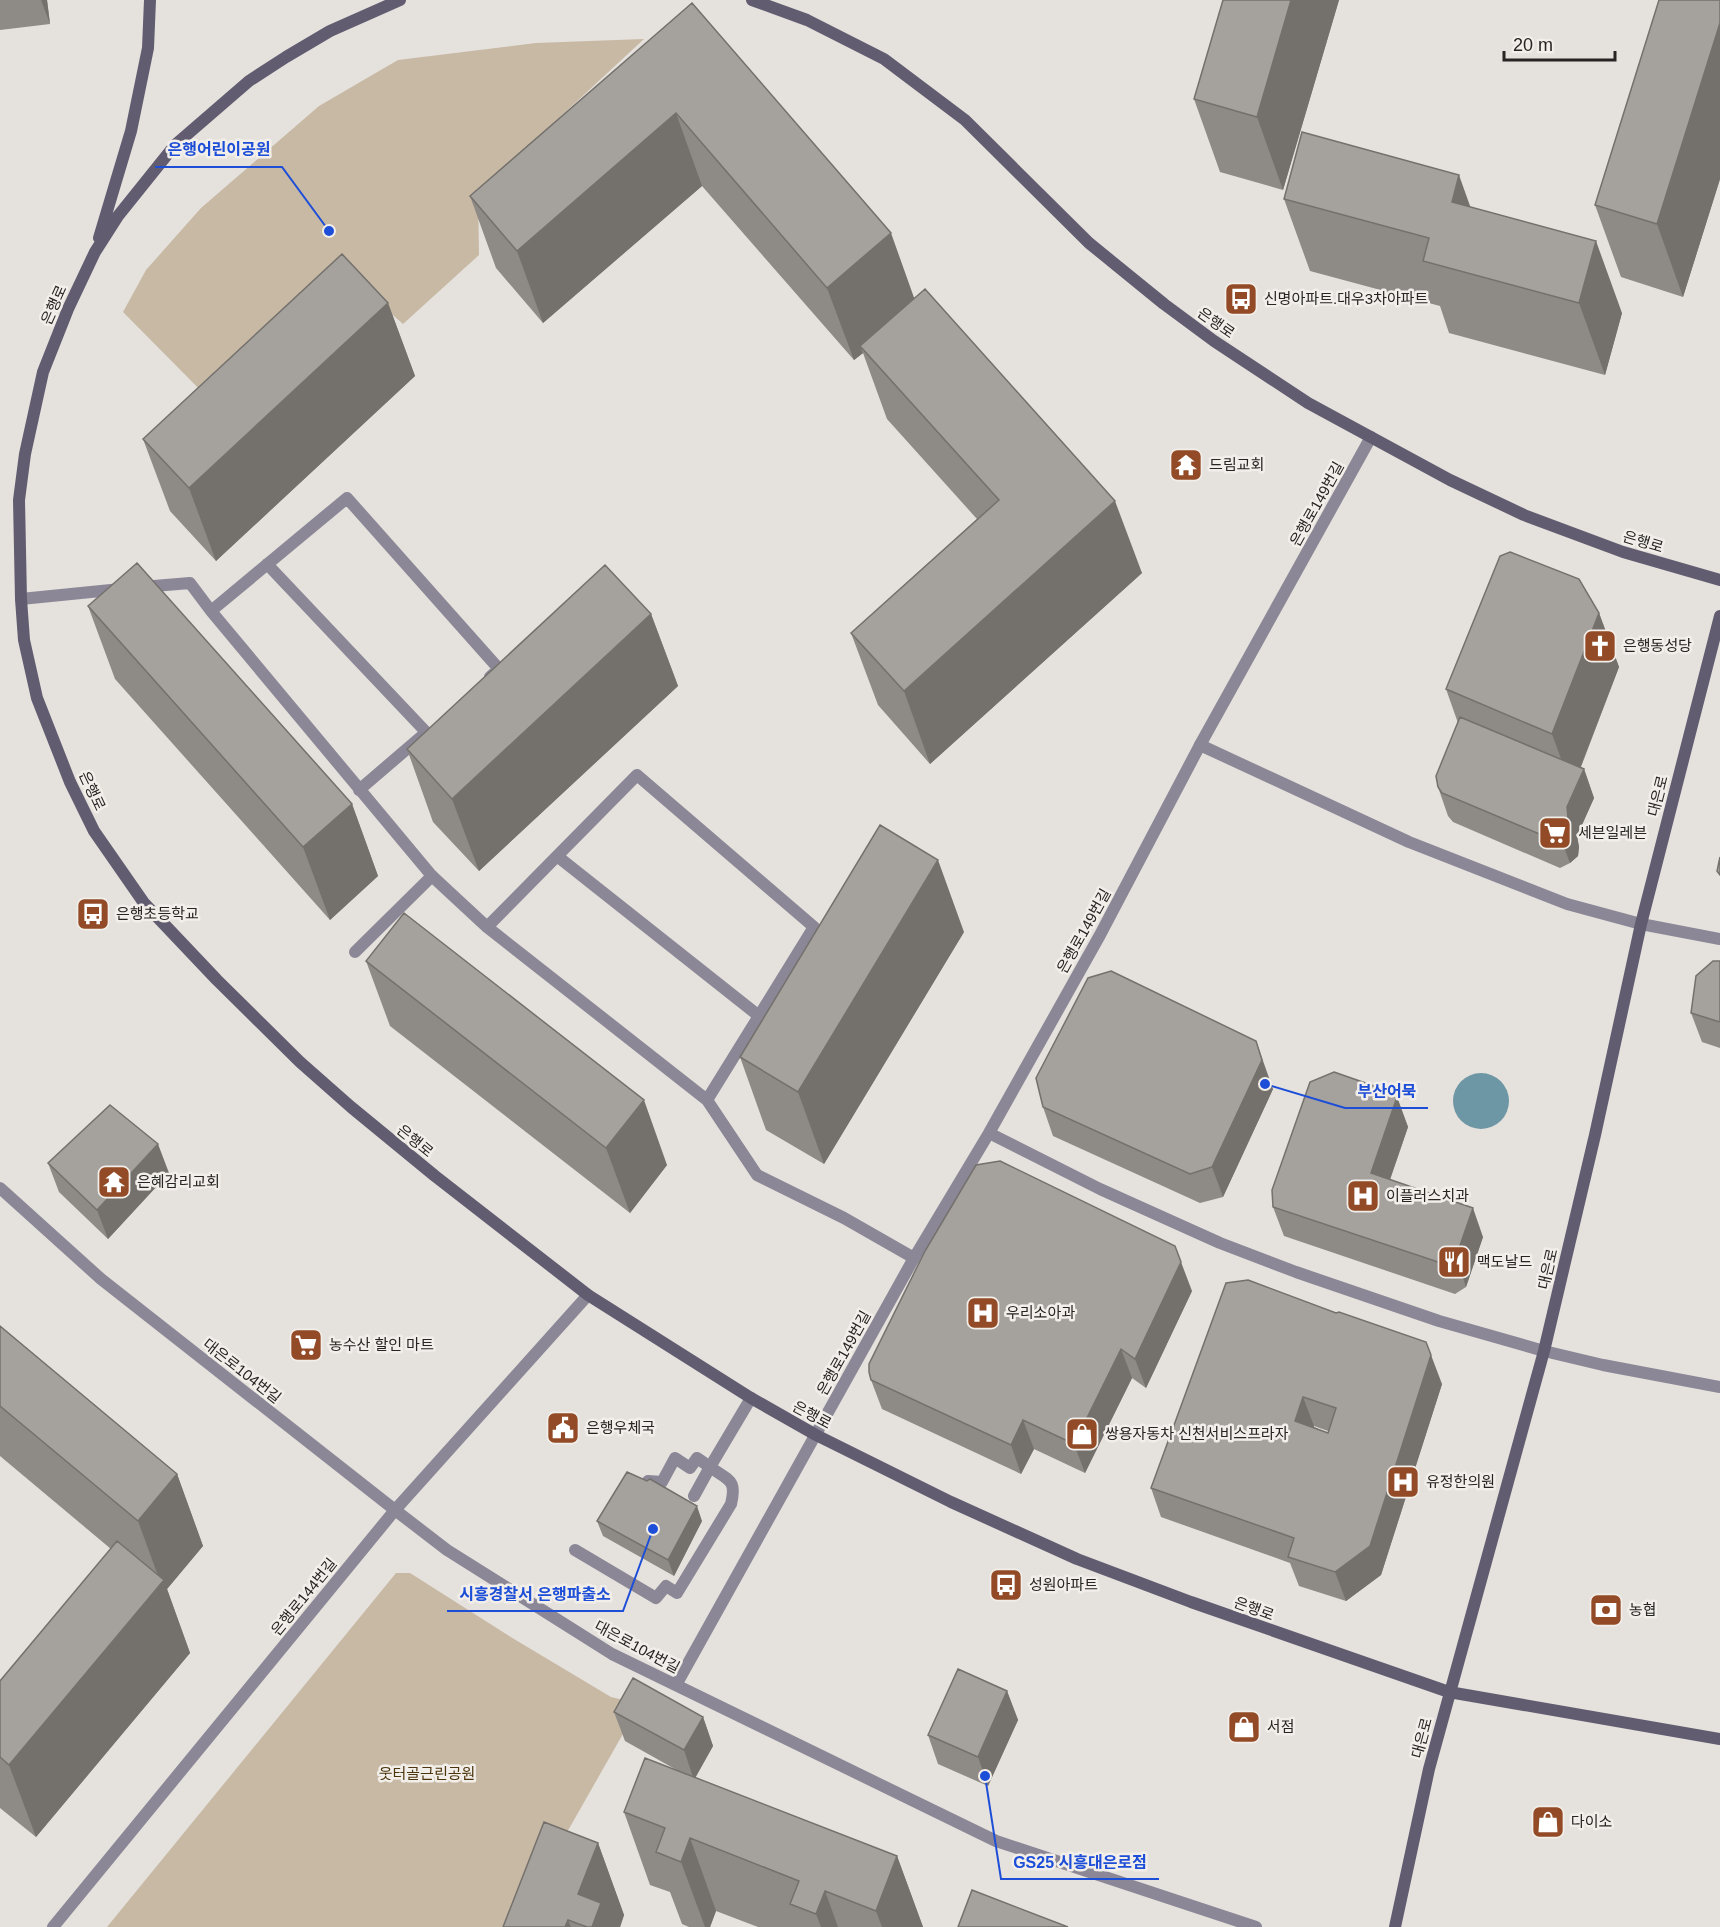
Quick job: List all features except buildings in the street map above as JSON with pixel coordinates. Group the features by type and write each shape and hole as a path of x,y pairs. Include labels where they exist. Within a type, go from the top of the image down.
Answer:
{"street":[{"path":"95,252 131,131 148,48 150,0"},
{"name":"은행로","path":"400,0 330,31 267,69 232,95 175,145 118,216 95,252 43,372 25,454 19,500 24,640 37,698 70,782 94,831 144,903 300,1062 435,1176 588,1295 751,1398 816,1434 951,1502 1087,1563 1300,1641 1449,1692 1720,1739"},
{"name":"은행로","path":"752,0 807,20 884,59 964,120 1089,243 1164,304 1308,403 1450,480 1524,515 1623,552 1720,580"},
{"name":"은행로149번길","path":"676,1685 914,1258 989,1133 1100,935 1200,745 1371,437"},
{"path":"210,611 347,498 499,669 483,683"},
{"path":"267,564 430,728 359,790"},
{"path":"21,599 190,583 210,611 432,876 487,927 707,1100 757,1175 844,1218 914,1258"},
{"name":"대은로","path":"1395,1927 1429,1769 1544,1351 1595,1135 1641,924 1720,616"},
{"path":"1200,745 1409,842 1567,904 1641,924 1720,939"},
{"path":"487,927 637,776 814,927 707,1100"},
{"path":"557,856 759,1016"},
{"path":"355,952 432,876"},
{"path":"989,1133 1100,1188 1220,1243 1296,1272 1438,1321 1544,1351 1603,1365 1720,1387"},
{"name":"대은로104번길","path":"0,1188 101,1279 447,1550 612,1654 996,1840 1256,1927"},
{"name":"은행로144번길","path":"53,1927 395,1510 588,1295"},
{"path":"694,1496 751,1398"},
{"path":"575,1550 656,1598 666,1586 677,1593 731,1504 734,1490 731,1482 697,1458 690,1468 675,1458 662,1482 648,1481"}],"green space":[{"path":"644,39 478,193 479,255 403,324 360,286 223,413 123,312 146,270 201,208 319,106 398,60 536,43"},
{"name":"웃터골근린공원","path":"396,1573 410,1573 611,1697 640,1704 513,1927 107,1927"}],"water":[{"path":"1481,1073 1492,1075 1501,1081 1507,1090 1509,1101 1507,1112 1501,1121 1492,1127 1481,1129 1470,1127 1461,1121 1455,1112 1453,1101 1455,1090 1461,1081 1470,1075"}],"place":[{"name":"은행어린이공원","path":"329,231"},
{"name":"신명아파트.대우3차아파트","path":"1241,299"},
{"name":"드림교회","path":"1186,465"},
{"name":"은행동성당","path":"1600,646"},
{"name":"세븐일레븐","path":"1555,833"},
{"name":"은행초등학교","path":"93,914"},
{"name":"부산어묵","path":"1265,1084"},
{"name":"은혜감리교회","path":"114,1182"},
{"name":"이플러스치과","path":"1363,1196"},
{"name":"맥도날드","path":"1454,1262"},
{"name":"우리소아과","path":"983,1313"},
{"name":"농수산 할인 마트","path":"306,1345"},
{"name":"은행우체국","path":"563,1428"},
{"name":"쌍용자동차 신천서비스프라자","path":"1082,1434"},
{"name":"유정한의원","path":"1403,1482"},
{"name":"시흥경찰서 은행파출소","path":"653,1529"},
{"name":"성원아파트","path":"1006,1585"},
{"name":"농협","path":"1606,1610"},
{"name":"서점","path":"1244,1727"},
{"name":"GS25 시흥대은로점","path":"985,1776"},
{"name":"다이소","path":"1548,1822"}]}
